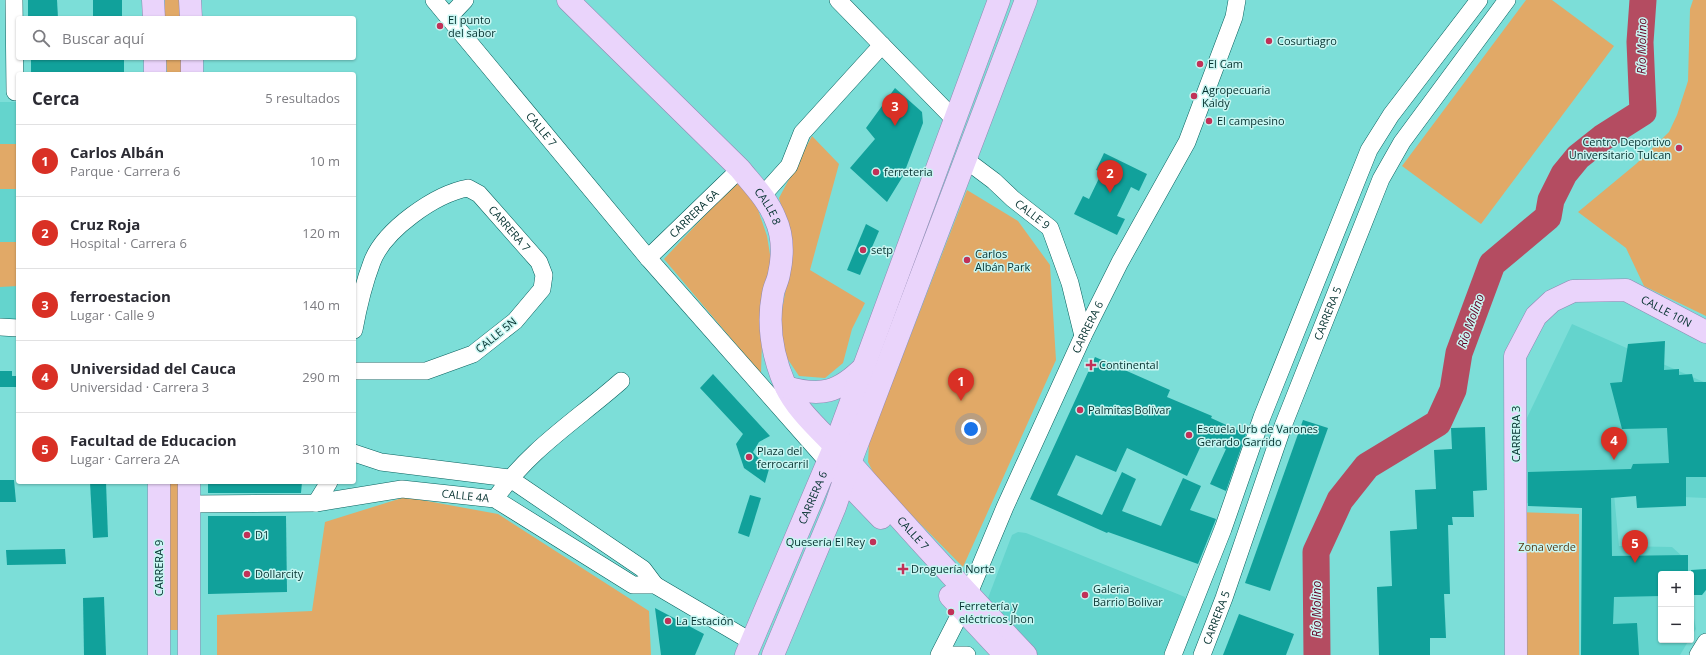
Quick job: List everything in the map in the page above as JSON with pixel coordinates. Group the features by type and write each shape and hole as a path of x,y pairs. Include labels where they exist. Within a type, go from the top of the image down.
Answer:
{"main road":[{"path":"153,0 154,16"},
{"path":"190,0 191,16"},
{"name":"CALLE 8","path":"568,0 740,169 762,196 775,218 782,239 782,257 773,293 770,322 774,356 786,387 831,454 847,471"},
{"name":"CARRERA 6","path":"749,649 831,454 865,367 954,119 1000,0"},
{"name":"CARRERA 6","path":"773,655 832,514 1026,0"},
{"path":"155,60 155,72"},
{"path":"192,60 192,72"},
{"name":"CALLE 10N","path":"1626,290 1706,332"},
{"name":"CARRERA 3","path":"1516,655 1515,356 1536,316 1552,301 1573,291 1626,290"},
{"path":"786,387 807,393 829,391 849,382 865,367"},
{"name":"CALLE 7","path":"847,471 899,538 965,602 1026,655"},
{"name":"CALLE 7","path":"847,471 965,602 983,634 1005,655"},
{"name":"CARRERA 9","path":"159,650 160,484"},
{"path":"159,650 189,649 189,484"}],"street":[{"path":"11,92 14,0"},
{"name":"CALLE 7","path":"434,0 648,258 831,454"},
{"path":"449,17 465,0"},
{"path":"838,0 954,119"},
{"name":"CARRERA 6","path":"939,655 965,602 1005,507 1084,336 1120,262 1187,142 1234,18 1237,0"},
{"name":"CARRERA 5","path":"1175,651 1222,529 1262,417 1369,150 1391,115 1479,0"},
{"name":"CARRERA 5","path":"1201,655 1224,598 1283,426 1381,179 1402,142 1508,0"},
{"path":"762,196 789,166 802,133 882,46"},
{"name":"CALLE 9","path":"966,160 994,181 1013,199 1050,228 1070,283 1084,336"},
{"name":"CARRERA 6A","path":"648,258 740,169"},
{"name":"CARRERA 7","path":"356,322 372,261 394,229 427,205 454,190 468,188 479,194 539,262 544,275"},
{"name":"CALLE 5N","path":"356,371 426,371 472,354 515,321 542,289 544,275"},
{"path":"0,327 16,328"},
{"path":"495,499 509,478 537,450 621,381"},
{"path":"356,454 381,462 509,478 643,569 655,586"},
{"path":"316,503 328,484"},
{"name":"CALLE 4A","path":"189,504 316,503 402,489 495,499 633,585 655,586 749,649"},
{"path":"1222,529 1245,536"},
{"path":"983,634 990,655"},
{"path":"1698,655 1706,642"},
{"path":"1175,651 1201,655"},
{"path":"946,655 967,655"}],"shaded area":[{"path":"0,102 16,102 16,320 0,319"},
{"path":"1572,324 1706,383 1706,498 1614,494 1619,546 1672,547 1682,556 1664,571 1658,571 1658,643 1687,643 1680,655 1588,655 1587,506 1522,503 1523,426"},
{"name":"Galeria Barrio Bolivar","path":"1018,532 1026,533 1185,597 1185,608 1167,655 1033,655 985,606 1012,535"},
{"path":"1694,618 1696,629 1694,632"}],"green space":[{"path":"165,0 183,0 183,16 165,16"},
{"path":"1526,0 1552,0 1614,46 1481,224 1402,166"},
{"name":"Centro Deportivo Universitario Tulcan","path":"1693,0 1706,0 1706,316 1644,286 1626,248 1578,212 1636,164 1669,132 1677,115 1688,81 1690,9"},
{"path":"166,60 184,60 184,72 167,72"},
{"path":"812,136 839,164 810,270 865,303 852,329 843,363 825,378 799,376 783,352 779,327 788,277 790,239 779,198"},
{"path":"0,144 16,144 16,189 0,189"},
{"path":"739,179 756,204 767,236 772,267 762,340 761,374 664,259"},
{"path":"967,190 1018,221 1050,265 1056,360 963,567 877,480 868,462 869,443"},
{"path":"0,242 16,242 16,286 0,287"},
{"path":"166,484 181,484 182,630 166,630"},
{"path":"405,497 498,514 649,611 651,655 217,655 217,615 312,611 325,522"},
{"name":"Zona verde","path":"1515,512 1579,514 1579,655 1519,655"}],"building":[{"path":"28,0 57,0 58,16 28,16"},
{"path":"93,0 122,0 122,16 93,16"},
{"path":"31,60 124,60 124,72 31,72"},
{"path":"895,88 922,112 923,123 903,176 887,202 850,168 875,139 866,128"},
{"path":"1104,153 1147,174 1139,191 1131,187 1117,216 1125,219 1117,235 1074,214 1083,196 1089,199 1102,172 1096,170"},
{"name":"setp","path":"866,224 879,231 860,275 847,270"},
{"path":"1665,341 1664,370 1679,369 1679,375 1692,374 1694,382 1706,382 1706,477 1686,477 1686,506 1637,508 1636,496 1611,498 1612,556 1688,555 1688,571 1658,571 1658,596 1614,597 1613,624 1637,623 1639,655 1581,655 1582,508 1528,506 1528,472 1631,469 1633,464 1669,463 1667,428 1622,429 1610,383 1622,382 1628,344"},
{"path":"1095,357 1170,390 1167,397 1212,416 1211,418 1246,434 1226,491 1210,484 1226,449 1204,439 1187,476 1127,448 1116,472 1076,455 1057,495 1102,515 1122,472 1136,479 1122,511 1161,526 1183,478 1201,486 1190,510 1216,519 1198,564 1108,532 1107,533 1030,499"},
{"path":"0,371 12,371 12,376 16,376 16,387 0,387"},
{"name":"Plaza del ferrocarril","path":"713,374 770,436 759,442 753,452 761,461 771,462 765,483 744,468 736,444 743,434 700,388"},
{"path":"1303,420 1328,428 1270,591 1245,583"},
{"path":"1485,427 1487,490 1473,491 1474,517 1452,517 1453,525 1448,525 1450,594 1444,594 1446,638 1430,638 1430,655 1379,655 1377,587 1392,586 1390,531 1417,529 1415,490 1436,489 1434,450 1452,449 1451,428"},
{"path":"0,480 14,480 16,502 0,502"},
{"path":"90,484 106,484 108,537 93,538"},
{"path":"208,484 302,484 301,493 208,493"},
{"path":"750,495 761,498 749,537 738,533"},
{"path":"208,516 286,516 287,592 208,594"},
{"path":"65,549 66,564 7,565 6,550"},
{"path":"1706,569 1706,590 1702,595 1694,595 1694,571 1691,570"},
{"path":"104,597 106,655 84,655 83,598"},
{"name":"La Estación","path":"655,608 704,634 695,655 661,655"},
{"path":"1239,614 1294,634 1286,655 1223,655"}],"waterway":[{"name":"Río Molino","path":"1317,655 1316,552 1340,500 1367,466 1438,423 1453,390 1459,353 1492,264 1548,217 1551,200 1564,174 1578,157 1602,138 1643,112 1640,42 1643,0"}],"place":[{"name":"El punto del sabor","path":"440,26"},
{"name":"Cosurtiagro","path":"1269,41"},
{"name":"El Cam","path":"1200,64"},
{"name":"Agropecuaria Kaldy","path":"1194,96"},
{"name":"El campesino","path":"1209,121"},
{"name":"ferroestacion","path":"895,126"},
{"name":"Centro Deportivo Universitario Tulcan","path":"1679,148"},
{"name":"ferreteria","path":"876,172"},
{"name":"Cruz Roja","path":"1110,193"},
{"name":"setp","path":"863,250"},
{"name":"Carlos Albán Park","path":"967,260"},
{"name":"Continental","path":"1091,365"},
{"name":"Carlos Albán","path":"961,401"},
{"name":"Palmitas Bolívar","path":"1080,410"},
{"name":"Escuela Urb de Varones Gerardo Garrido","path":"1189,435"},
{"name":"Plaza del ferrocarril","path":"749,457"},
{"name":"Universidad del Cauca","path":"1614,460"},
{"name":"D1","path":"247,535"},
{"name":"Quesería El Rey","path":"873,542"},
{"name":"Facultad de Educacion","path":"1635,563"},
{"name":"Droguería Norte","path":"903,569"},
{"name":"Dollarcity","path":"247,574"},
{"name":"Galeria Barrio Bolivar","path":"1085,595"},
{"name":"Ferretería y eléctricos Jhon","path":"951,612"},
{"name":"La Estación","path":"668,621"}]}
